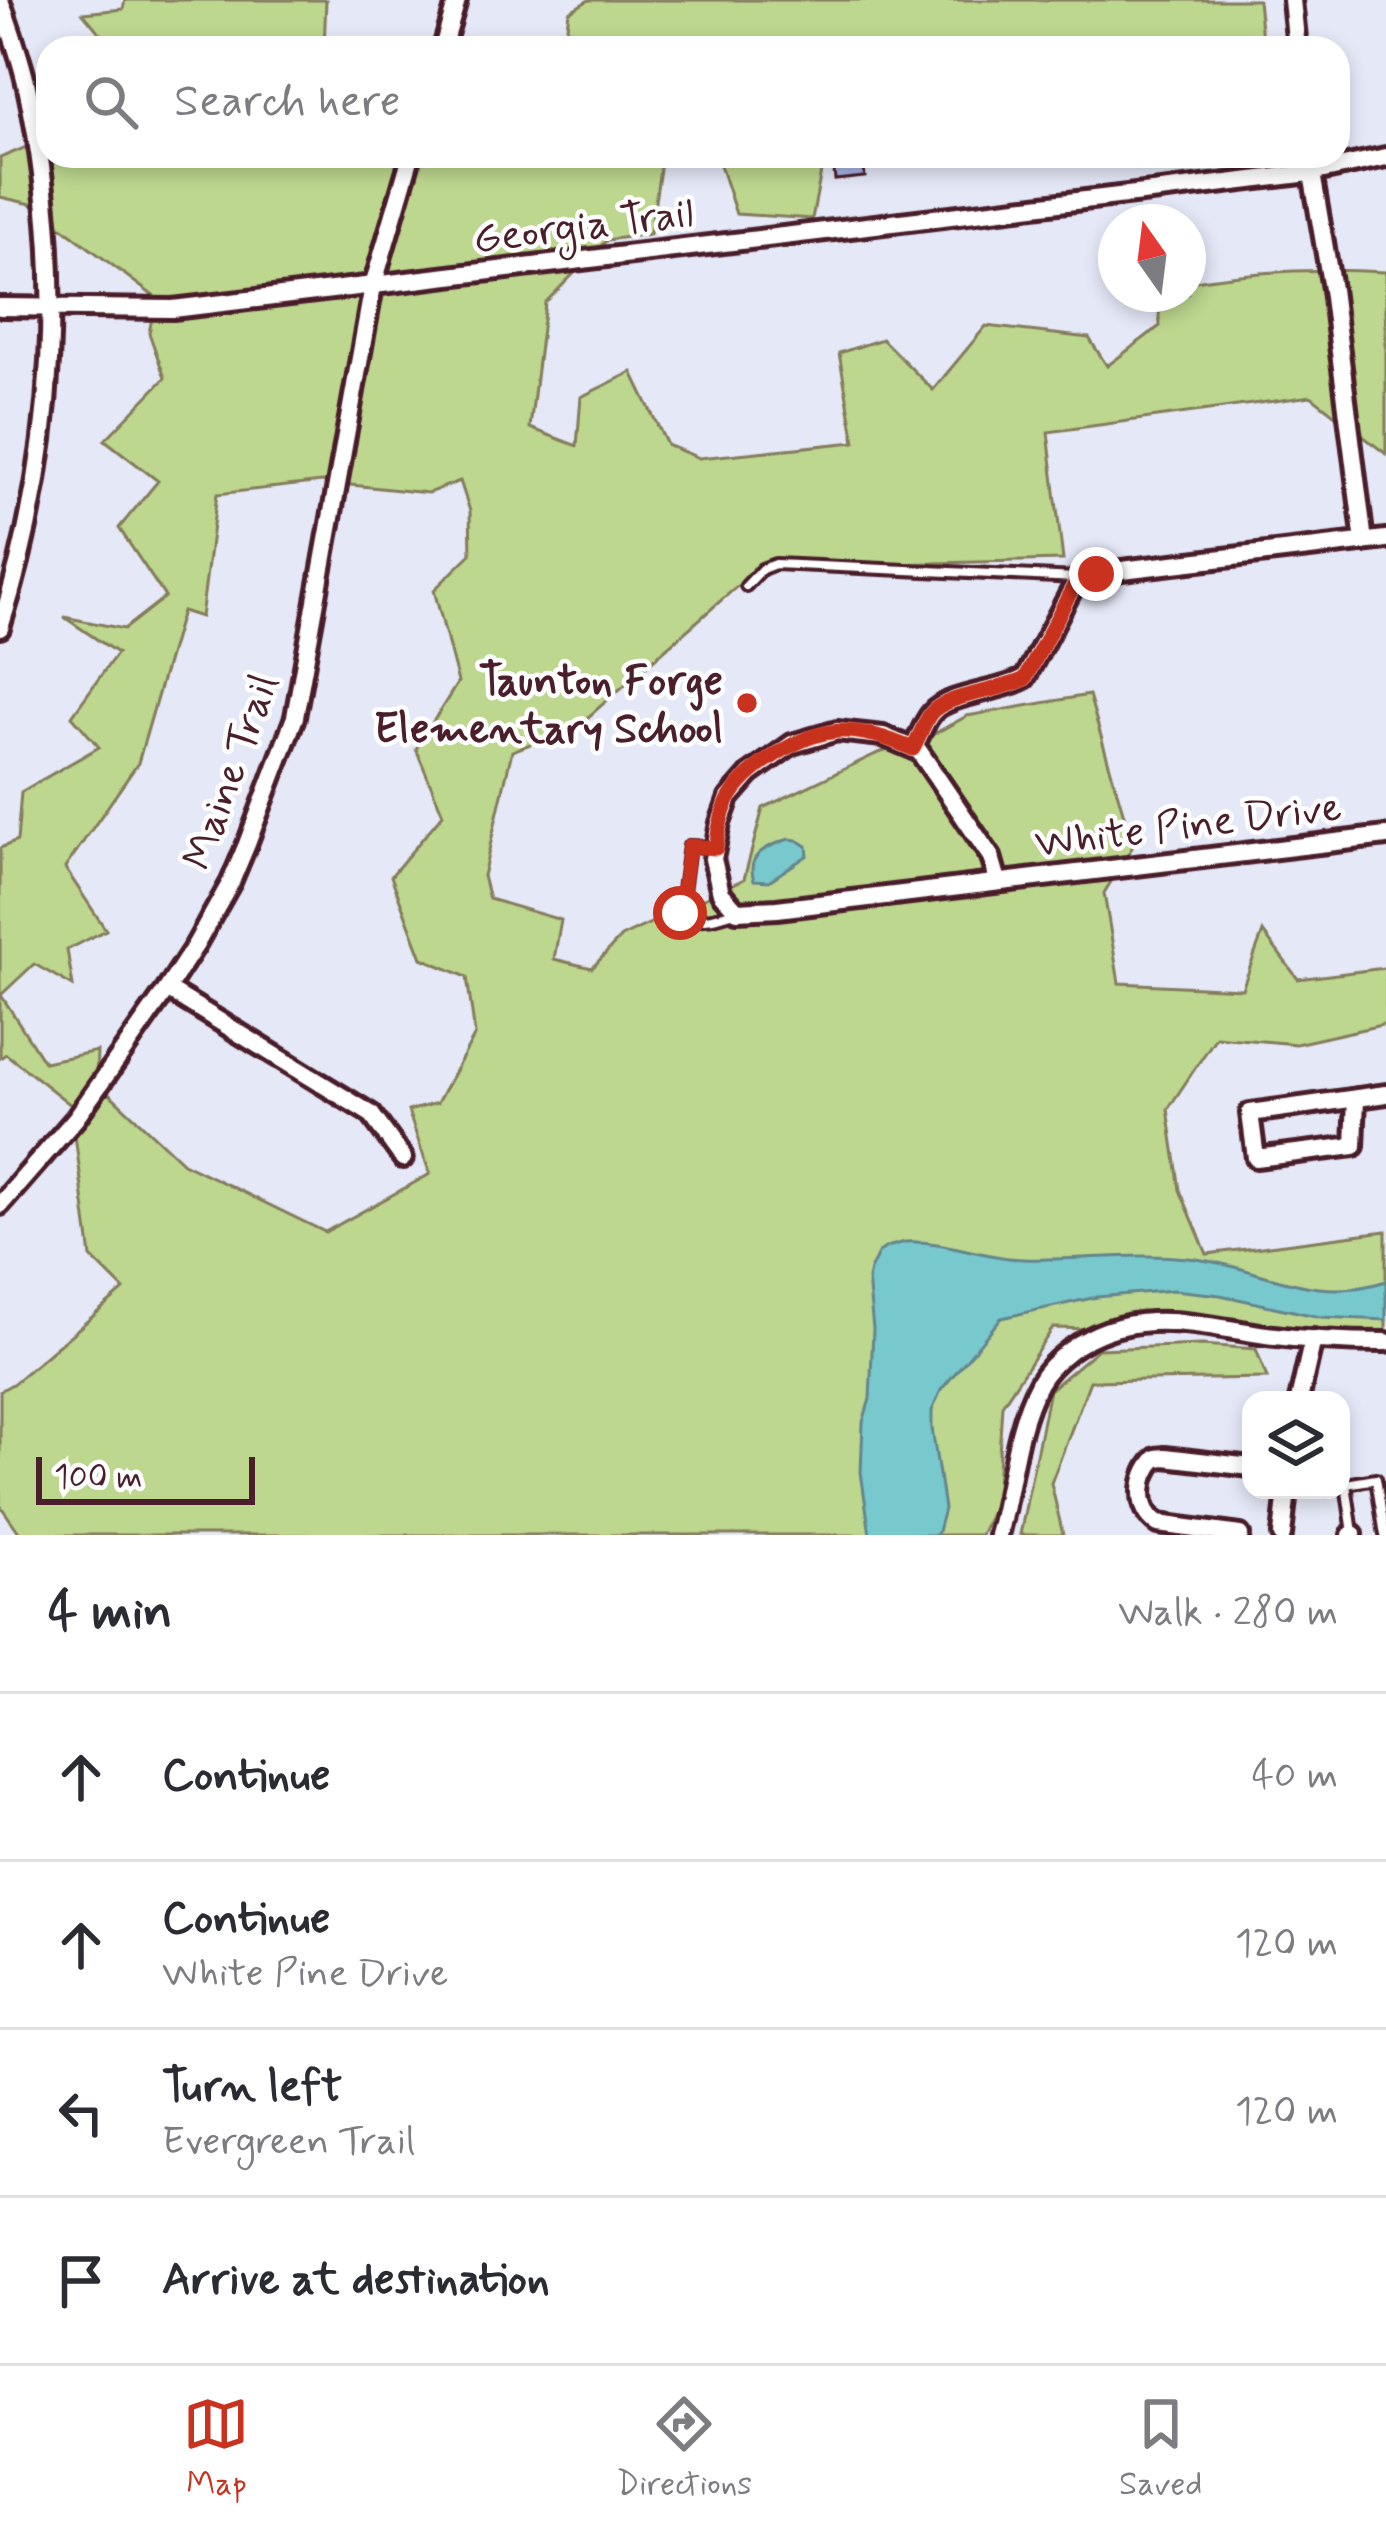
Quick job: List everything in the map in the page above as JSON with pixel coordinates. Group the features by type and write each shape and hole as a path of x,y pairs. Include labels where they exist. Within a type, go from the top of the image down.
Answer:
{"street":[{"path":"0,0 26,83 36,138"},
{"path":"447,36 458,0"},
{"path":"1292,0 1296,36"},
{"name":"Georgia Trail","path":"1350,161 1386,157"},
{"path":"0,628 27,534 48,394 50,308 41,168"},
{"name":"Maine Trail","path":"0,1205 76,1118 167,989 238,867 295,717 374,286 408,168"},
{"name":"Georgia Trail","path":"0,307 173,309 1287,168"},
{"path":"1311,168 1332,289 1364,542"},
{"path":"737,911 721,893 713,859 729,798 750,774 792,744 837,731 883,736 913,749 932,711 950,700 992,692 1025,679 1078,578 1386,539"},
{"name":"White Pine Drive","path":"913,749 919,751 992,857 998,881"},
{"name":"White Pine Drive","path":"737,911 1386,836"},
{"path":"167,989 371,1114 404,1158"},
{"path":"1355,1098 1354,1146 1256,1158 1250,1112 1355,1098 1386,1094"},
{"path":"998,1535 1024,1424 1041,1378 1084,1341 1126,1323 1174,1322 1313,1339 1386,1342"},
{"path":"1300,1391 1313,1339"},
{"path":"1240,1535 1158,1524 1148,1518 1142,1500 1146,1471 1156,1458 1242,1466"},
{"path":"1282,1535 1286,1499"}],"lane":[{"path":"746,586 775,564 1078,578"},
{"path":"716,848 689,846 680,913 686,918 711,919 737,911"},
{"path":"1352,1535 1346,1484 1376,1479 1385,1535"}],"shaded area":[{"path":"125,0 326,0 324,36 102,36 83,13 123,9"},
{"path":"589,0 1258,0 1262,36 566,36 569,12"},
{"path":"36,143 36,168 660,168 650,234 607,240 545,303 530,428 577,446 581,397 632,372 667,445 699,458 855,442 839,353 882,339 933,390 986,326 1089,338 1107,366 1160,326 1159,312 1206,312 1206,279 1287,271 1386,272 1386,454 1311,396 1048,432 1063,560 759,567 578,726 512,751 483,876 489,899 561,920 554,959 592,968 621,937 744,879 763,808 967,716 1089,695 1133,846 1104,893 1119,983 1242,989 1263,932 1298,979 1386,965 1386,1024 1296,1044 1216,1037 1168,1109 1180,1190 1207,1254 1386,1231 1386,1336 1053,1328 1002,1405 996,1503 981,1535 21,1535 0,1505 0,1391 124,1290 91,1257 71,1105 6,1054 0,1058 0,848 17,841 21,792 99,747 72,716 117,653 64,617 124,629 165,597 119,528 158,481 105,440 165,378 149,333 156,298 31,204 0,197 0,158","holes":["460,481 470,511 471,554 434,590 458,682 416,749 443,814 391,876 422,958 467,977 475,1035 437,1103 408,1111 430,1174 325,1232 183,1163 96,1081 97,1051 44,1062 1,995 34,964 73,986 67,950 106,930 65,868 138,763 182,611 201,617 217,494 322,482 428,493"]},
{"path":"721,168 822,168 812,219 736,214"},
{"path":"789,839 807,846 808,855 769,881 754,880 756,857"},
{"path":"905,1242 1023,1259 1188,1258 1333,1289 1386,1281 1386,1320 1320,1317 1174,1290 1097,1297 1001,1318 941,1390 932,1411 944,1509 937,1535 870,1535 861,1472 873,1329 868,1279 879,1252"},
{"path":"1202,1345 1256,1349 1267,1378 1090,1381 1051,1483 1063,1535 1020,1535 1049,1390 1098,1349"}],"building":[{"path":"834,168 864,168 865,177 835,180"}],"place":[{"name":"Taunton Forge Elementary School","path":"747,703"}],"route":[{"path":"680,913 689,846 716,848 729,798 750,774 792,744 837,731 883,736 913,749 932,711 950,700 992,692 1025,679 1078,578 1096,574"}]}
